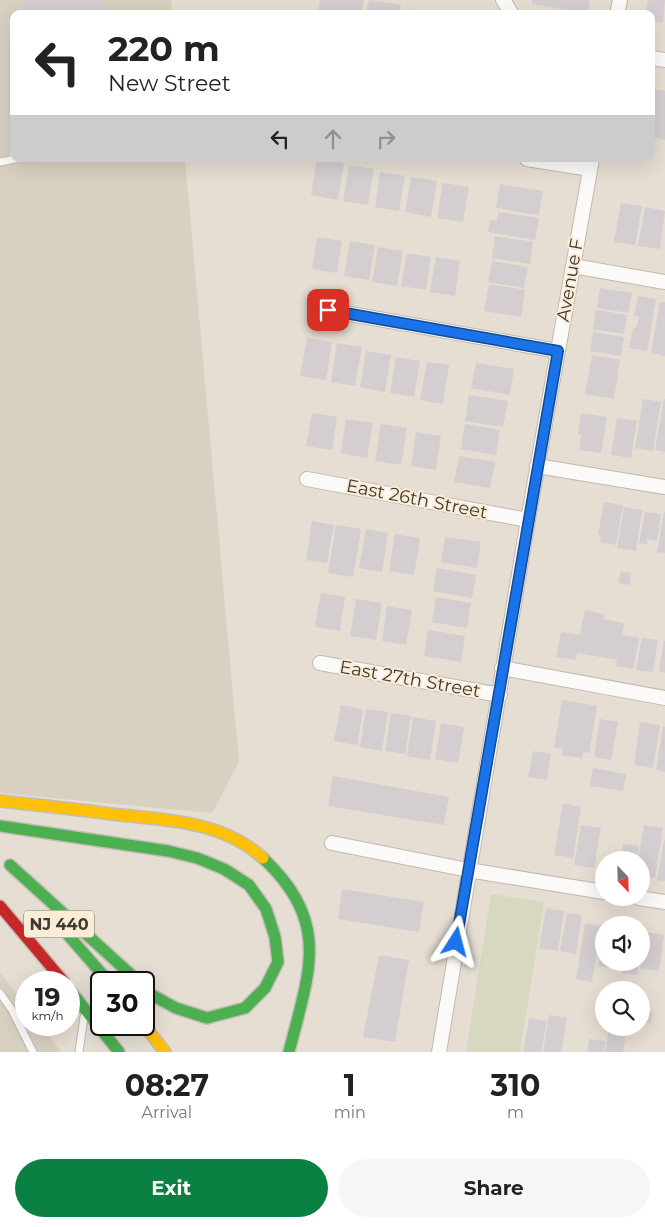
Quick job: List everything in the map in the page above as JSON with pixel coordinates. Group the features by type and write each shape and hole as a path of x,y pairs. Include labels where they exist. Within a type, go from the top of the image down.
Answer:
{"highway":[{"path":"0,800 176,821 215,829 243,842 268,860 288,884 302,910 309,933 309,969 289,1052"},
{"path":"0,826 168,851 190,856 224,869 250,885 266,909 275,937 278,962 265,988 245,1008 207,1018 176,1008 155,997"},
{"name":"NJ 440","path":"0,854 100,971"},
{"path":"10,865 128,971"},
{"name":"NJ 440","path":"0,906 55,971"},
{"path":"0,912 47,961"},
{"path":"80,1003 120,1052"},
{"path":"153,1036 165,1052"}],"street":[{"path":"565,162 591,164"},
{"name":"Avenue F","path":"438,1052 468,870 500,695 502,668 591,164"},
{"path":"573,266 665,282"},
{"path":"328,310 558,351"},
{"path":"537,466 665,487"},
{"name":"East 26th Street","path":"307,478 528,520"},
{"name":"East 27th Street","path":"320,663 500,695"},
{"name":"East 27th Street","path":"502,668 665,698"},
{"path":"332,844 468,870 595,891"},
{"path":"650,900 665,902"}],"lane":[{"path":"0,992 12,1010 33,1052"},
{"path":"79,1052 85,1009"}],"shaded area":[{"path":"0,0 171,0 172,10 10,10 10,162 185,162 239,762 212,813 0,793"},
{"path":"0,972 15,992 15,1036 49,1036 61,1052 0,1052"}],"green space":[{"path":"491,894 544,902 520,1052 466,1052"}],"building":[{"path":"24,0 101,0 106,10 19,10"},
{"path":"320,0 364,0 362,10 319,10"},
{"path":"369,0 401,5 400,10 367,10"},
{"path":"532,0 590,0 588,10 569,10 532,4"},
{"path":"648,0 665,0 663,23 655,22 655,10 647,10"},
{"path":"655,90 665,91 665,140 655,138"},
{"path":"316,162 344,163 338,200 311,195"},
{"path":"349,165 374,169 368,205 343,201"},
{"path":"380,172 405,176 399,211 375,207"},
{"path":"411,177 437,181 431,217 405,212"},
{"path":"443,183 469,187 463,222 437,218"},
{"path":"500,184 543,191 539,215 496,208"},
{"path":"621,203 642,206 635,245 614,242"},
{"path":"645,207 665,211 660,249 638,246"},
{"path":"498,212 539,218 535,240 488,232 490,220 497,221"},
{"path":"495,236 533,242 530,264 492,258"},
{"path":"317,237 342,241 337,273 312,269"},
{"path":"350,241 375,245 369,280 344,276"},
{"path":"378,247 403,251 397,286 372,282"},
{"path":"407,253 431,257 426,290 401,286"},
{"path":"436,257 460,261 455,296 430,292"},
{"path":"492,261 528,267 524,288 488,282"},
{"path":"489,284 525,290 521,317 484,311"},
{"path":"600,288 632,293 628,313 597,308"},
{"path":"638,296 656,299 647,351 629,348 633,328 636,328 639,317 634,316"},
{"path":"660,302 665,302 665,356 651,353"},
{"path":"596,310 627,315 624,334 593,329"},
{"path":"593,332 624,337 621,356 590,351"},
{"path":"307,338 332,342 326,380 300,376"},
{"path":"337,343 362,347 355,386 331,382"},
{"path":"366,351 391,355 385,392 360,387"},
{"path":"592,355 620,360 614,399 585,394"},
{"path":"396,357 420,361 414,397 390,393"},
{"path":"427,362 449,365 443,404 420,400"},
{"path":"476,363 514,369 510,395 471,388"},
{"path":"469,395 508,401 503,427 465,421"},
{"path":"643,399 661,402 653,451 635,448"},
{"path":"665,399 665,452 655,450"},
{"path":"312,413 337,417 332,450 306,446"},
{"path":"581,413 607,417 601,453 579,450 581,435 578,435"},
{"path":"617,418 637,421 631,458 611,455"},
{"path":"346,419 373,423 367,458 341,453"},
{"path":"381,424 407,428 401,465 375,461"},
{"path":"465,424 500,430 496,455 461,449"},
{"path":"416,432 441,436 436,470 411,466"},
{"path":"459,456 495,462 490,488 454,482"},
{"path":"604,502 623,505 616,545 600,542 601,535 598,535"},
{"path":"624,507 642,510 636,551 617,548"},
{"path":"645,512 661,514 657,541 647,539 647,544 639,543"},
{"path":"665,512 665,553 657,552"},
{"path":"312,521 334,525 327,563 306,560"},
{"path":"336,525 361,529 353,577 328,573"},
{"path":"366,529 388,533 382,572 359,568"},
{"path":"395,534 420,538 414,575 389,571"},
{"path":"445,537 481,542 477,568 441,562"},
{"path":"437,568 476,575 472,598 433,591"},
{"path":"621,571 631,573 629,585 618,583"},
{"path":"321,593 345,597 340,631 315,627"},
{"path":"436,597 471,603 467,628 432,622"},
{"path":"356,599 382,603 376,640 350,636"},
{"path":"387,606 412,610 406,645 382,641"},
{"path":"585,610 604,614 603,619 624,623 622,635 639,638 633,669 616,666 617,660 577,653 576,660 556,657 561,632 580,635"},
{"path":"428,630 465,636 461,662 424,656"},
{"path":"642,638 658,640 653,672 636,670"},
{"path":"665,641 665,673 659,671"},
{"path":"562,700 597,706 589,753 583,752 582,758 562,755 563,749 554,747"},
{"path":"341,705 363,709 357,745 334,741"},
{"path":"366,709 388,712 382,751 360,747"},
{"path":"391,713 411,716 405,754 385,751"},
{"path":"413,717 436,721 430,760 407,756"},
{"path":"600,719 618,722 611,760 594,757"},
{"path":"640,722 660,725 653,768 634,765"},
{"path":"441,723 464,727 458,763 435,759"},
{"path":"663,726 665,727 665,772 656,770"},
{"path":"533,751 551,754 547,780 528,777"},
{"path":"593,768 626,774 623,791 590,786"},
{"path":"333,776 449,797 444,825 328,806"},
{"path":"563,803 581,807 573,858 554,855"},
{"path":"581,825 601,828 597,851 595,851 594,868 574,865"},
{"path":"644,825 663,828 655,878 650,877 650,851 640,851"},
{"path":"665,840 665,881 657,880"},
{"path":"623,844 639,846 638,851 622,851"},
{"path":"342,889 424,902 419,932 338,919"},
{"path":"546,908 564,911 558,951 539,948"},
{"path":"567,913 582,915 576,954 560,951"},
{"path":"585,923 595,925 595,963 592,982 576,979"},
{"path":"650,933 664,935 659,971 650,970"},
{"path":"379,955 409,960 395,1042 363,1037"},
{"path":"622,971 638,971 637,975 622,973"},
{"path":"650,1012 653,1012 650,1024"},
{"path":"549,1015 567,1018 561,1052 543,1052"},
{"path":"529,1018 547,1021 541,1052 523,1052"},
{"path":"608,1036 626,1036 623,1052 605,1052"},
{"path":"589,1039 605,1041 604,1052 587,1052"}],"traffic: fast":[{"path":"0,826 168,851 197,858 224,869 249,885 266,909 275,937 278,962 265,988 245,1008 207,1018 176,1008 155,997"},
{"path":"263,858 285,882 299,904 307,927 309,949 308,973 289,1052"},
{"path":"10,865 127,971"},
{"path":"68,935 99,971"},
{"path":"80,1003 119,1052"}],"traffic: slow":[{"path":"0,801 191,824 229,836 247,845 263,858"},
{"path":"153,1036 165,1052"}],"traffic: jam":[{"path":"0,906 55,971"}],"route":[{"path":"328,310 558,351 456,942"}]}
